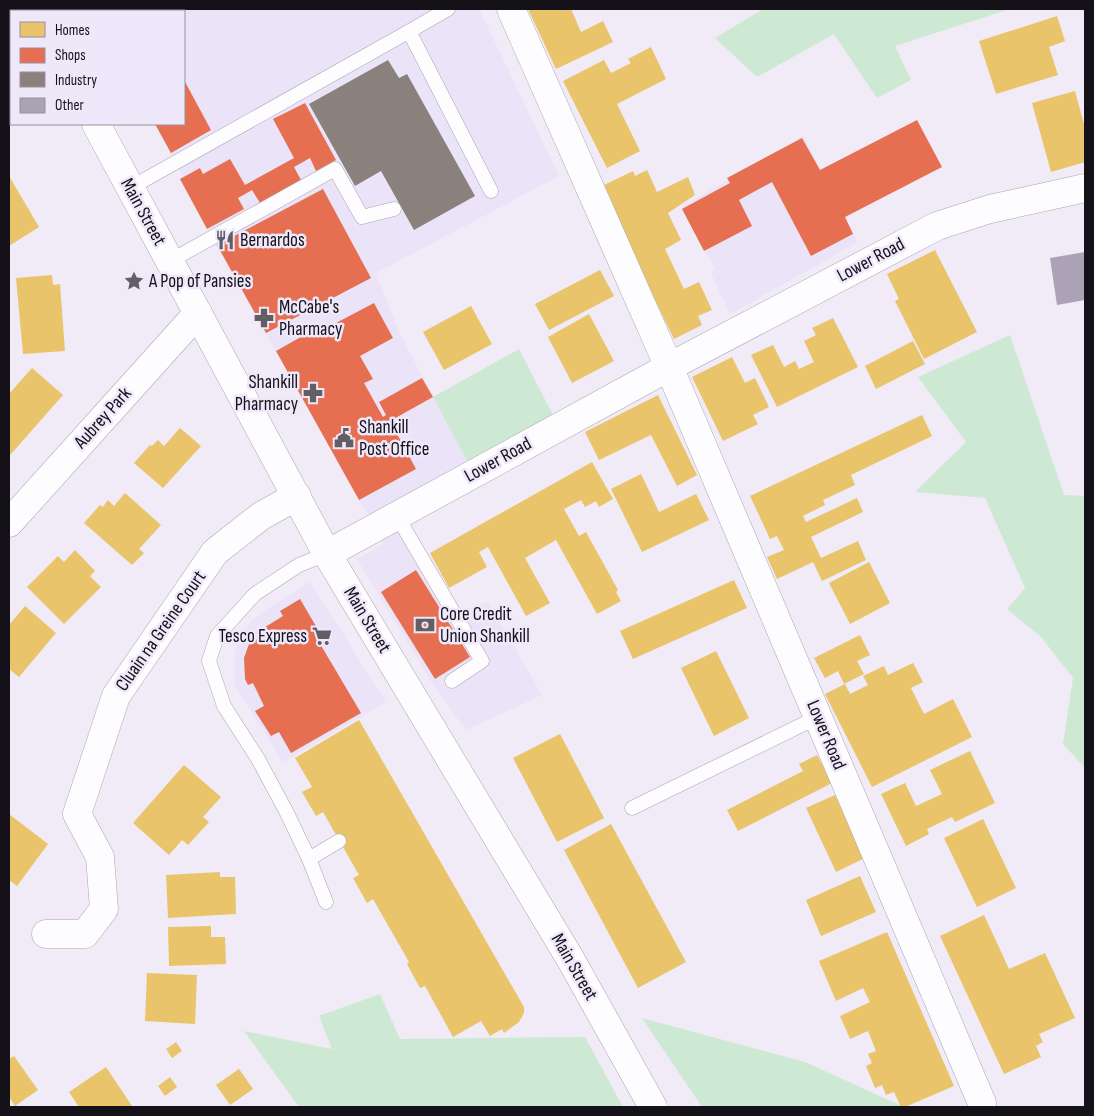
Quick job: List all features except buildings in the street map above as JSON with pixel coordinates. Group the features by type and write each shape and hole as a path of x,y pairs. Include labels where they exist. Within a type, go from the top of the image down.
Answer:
{"street":[{"name":"Lower Road","path":"511,9 669,367 982,1103"},
{"name":"Main Street","path":"97,125 327,554 571,960 653,1107"},
{"name":"Lower Road","path":"327,554 669,367 937,226 990,210 1085,188"},
{"name":"Aubrey Park","path":"9,523 198,313"},
{"name":"Cluain na Greine Court","path":"46,934 85,934 104,909 100,857 77,814 116,696 215,552 261,516 297,496"}],"lane":[{"path":"130,188 448,9"},
{"path":"408,32 491,191"},
{"path":"170,260 335,169 362,217 394,209"},
{"path":"397,516 482,661 452,681"},
{"path":"326,902 286,811 258,759 224,706 209,661 217,636 255,594 299,565 327,554"},
{"path":"632,808 818,717"},
{"path":"308,859 340,841"}],"shaded area":[{"path":"479,9 559,176 376,273 400,334 467,461 397,504 455,604 462,610 469,610 488,602 542,695 466,730 434,686 357,559 384,544 180,179 183,177 156,125 185,125 185,10 166,10"},
{"path":"803,136 858,242 730,314 710,271 715,269 682,207"},
{"path":"310,582 386,702 283,762 235,685 236,647 251,621"}],"green space":[{"path":"763,9 1010,9 895,46 911,80 877,98 834,34 757,77 715,38"},
{"path":"1010,335 1064,495 1085,496 1085,768 1063,744 1073,678 1041,637 1007,609 1025,588 985,498 915,492 966,442 918,377"},
{"path":"519,349 553,415 467,461 433,397"},
{"path":"380,994 400,1039 585,1037 623,1107 299,1107 244,1031 332,1049 319,1016"},
{"path":"642,1018 805,1062 904,1107 702,1107"}],"place":[{"name":"Bernardos","path":"225,240"},
{"name":"A Pop of Pansies","path":"134,281"},
{"name":"McCabe's Pharmacy","path":"264,318"},
{"name":"Shankill Pharmacy","path":"313,393"},
{"name":"Shankill Post Office","path":"344,438"},
{"name":"Core Credit Union Shankill","path":"425,625"},
{"name":"Tesco Express","path":"322,636"}]}
